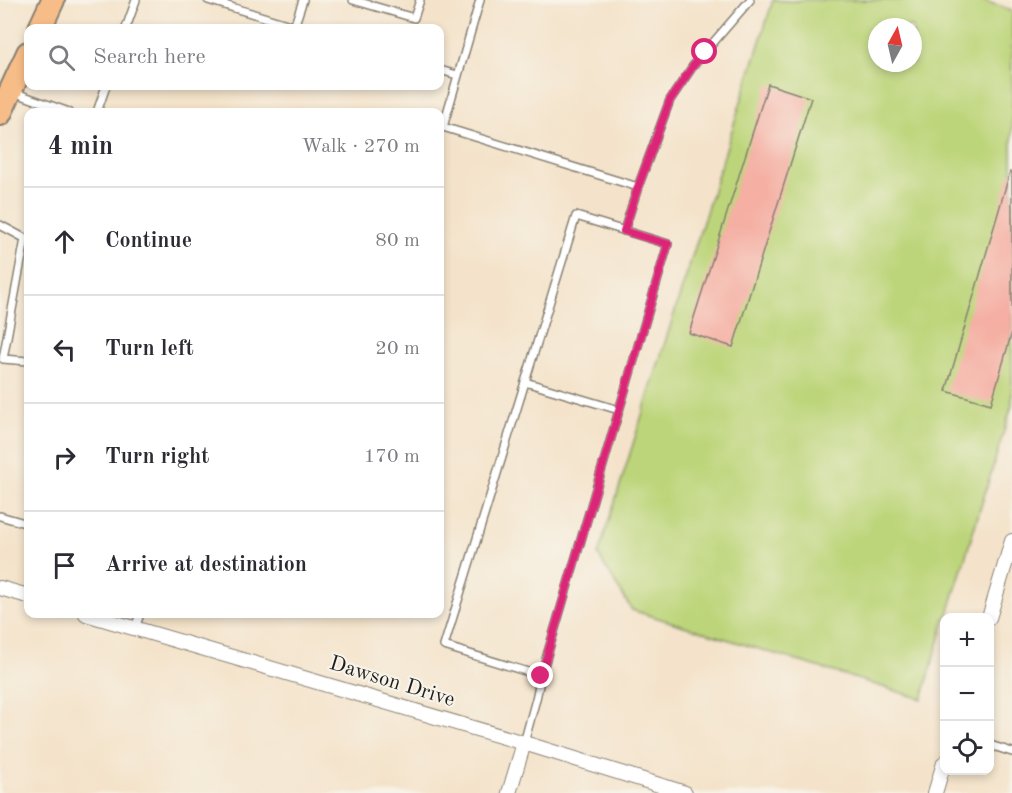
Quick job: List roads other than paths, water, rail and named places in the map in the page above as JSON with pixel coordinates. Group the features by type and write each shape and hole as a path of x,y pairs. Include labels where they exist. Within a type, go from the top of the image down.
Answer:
{"main road":[{"path":"42,24 53,0"},
{"path":"0,114 24,62"}],"street":[{"path":"991,613 1012,542"},
{"path":"0,588 24,595"},
{"name":"Dawson Drive","path":"100,618 685,793"},
{"path":"509,793 524,743"},
{"path":"935,793 941,775"}],"lane":[{"path":"127,24 136,0"},
{"path":"208,0 284,24"},
{"path":"298,24 303,0"},
{"path":"353,0 414,18 420,0"},
{"path":"444,120 480,0"},
{"path":"624,231 670,100 693,66 750,0"},
{"path":"444,71 457,75"},
{"path":"98,108 105,90"},
{"path":"11,91 58,108"},
{"path":"444,128 638,187"},
{"path":"524,743 541,676 668,244 576,216 444,646 541,676"},
{"path":"0,225 24,238"},
{"path":"24,255 3,359 24,361"},
{"path":"525,382 619,410"},
{"path":"0,516 24,524"},
{"path":"135,628 139,618"},
{"path":"994,746 1012,752"}]}
